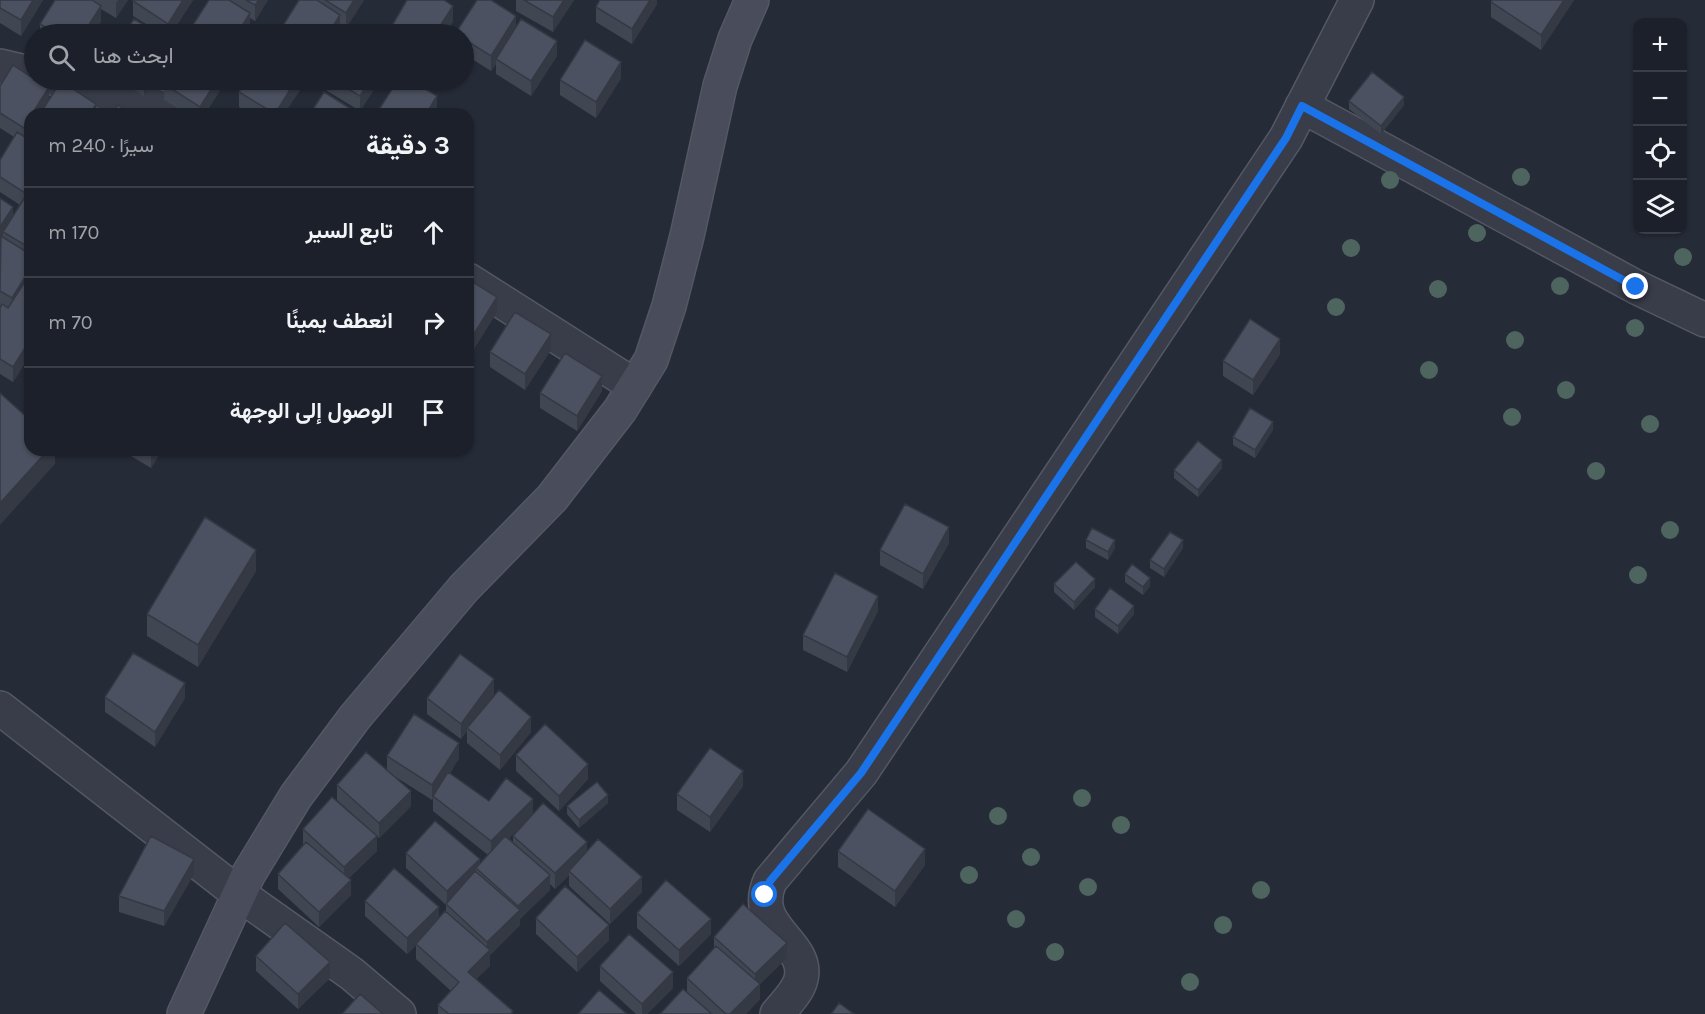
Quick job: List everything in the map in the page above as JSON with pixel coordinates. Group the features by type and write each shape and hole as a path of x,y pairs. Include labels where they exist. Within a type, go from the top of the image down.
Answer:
{"street":[{"path":"184,1014 248,875 296,796 355,717 464,588 552,498 620,410 651,360 669,306 687,236 720,86 735,39 752,0"},
{"path":"777,1014 797,988 802,971 799,961 765,909 765,895 770,881 861,773 1279,148 1357,0"},
{"path":"0,66 24,72"},
{"path":"96,90 162,108"},
{"path":"1302,106 1636,287 1705,320"},
{"path":"474,284 635,386"},
{"path":"0,708 239,894 352,974 399,1014"}],"building":[{"path":"0,0 33,0 21,20 0,8"},
{"path":"55,0 92,0 101,6 89,24 40,24"},
{"path":"133,0 183,0 168,24"},
{"path":"209,0 229,0 250,13 243,24 194,24"},
{"path":"246,0 259,0 255,5"},
{"path":"299,0 317,0 340,15 334,24 284,24"},
{"path":"325,0 354,0 346,13"},
{"path":"407,0 444,0 453,6 441,24 393,24"},
{"path":"477,0 491,0 516,16 491,56 474,45 474,24 461,24"},
{"path":"524,0 564,0 553,17"},
{"path":"600,0 650,0 632,29 596,7"},
{"path":"1492,0 1564,0 1541,35 1491,2"},
{"path":"134,19 142,24 131,24"},
{"path":"521,19 557,41 531,81 496,59"},
{"path":"585,40 621,62 596,102 560,80"},
{"path":"13,65 24,72 24,90 47,90 36,108 24,108 24,128 0,113 0,86"},
{"path":"1372,72 1404,97 1381,126 1349,101"},
{"path":"55,90 75,90 96,104 94,108 44,108"},
{"path":"173,90 211,90 200,107"},
{"path":"240,90 290,90 279,108 265,108 239,92"},
{"path":"350,90 364,90 360,96"},
{"path":"392,90 427,90 437,96 430,108 380,108"},
{"path":"324,92 349,108 314,108"},
{"path":"17,132 24,136 24,192 0,177 0,160"},
{"path":"0,198 13,207 0,227"},
{"path":"24,199 24,244 3,232"},
{"path":"1,236 24,250 24,279 12,298 0,291"},
{"path":"24,283 24,350 13,367 0,359 0,308 2,304 8,308"},
{"path":"474,283 497,297 474,334"},
{"path":"515,312 551,334 525,374 490,352"},
{"path":"1250,319 1280,339 1253,380 1223,361"},
{"path":"565,353 602,376 577,416 540,393"},
{"path":"0,393 24,415 24,456 43,456 0,503"},
{"path":"1250,408 1273,422 1255,450 1233,437"},
{"path":"1198,441 1222,460 1198,490 1174,470"},
{"path":"905,504 949,527 923,574 880,550"},
{"path":"205,517 256,550 198,645 147,614"},
{"path":"1092,528 1115,540 1108,552 1086,540"},
{"path":"1170,532 1183,540 1164,569 1150,560"},
{"path":"1076,562 1095,579 1074,602 1054,584"},
{"path":"1132,564 1150,578 1143,587 1125,574"},
{"path":"835,573 878,596 847,657 803,635"},
{"path":"1110,588 1134,606 1118,626 1095,609"},
{"path":"133,653 185,683 155,732 105,697"},
{"path":"460,654 494,679 461,724 427,698"},
{"path":"499,690 531,717 500,755 467,728"},
{"path":"414,714 459,743 432,785 387,756"},
{"path":"545,724 588,764 559,796 516,755"},
{"path":"710,748 743,771 710,817 677,794"},
{"path":"366,752 411,791 379,823 337,785"},
{"path":"448,772 489,801 506,778 533,799 491,841 433,796"},
{"path":"597,782 608,795 579,820 567,806"},
{"path":"332,797 377,836 344,867 303,829"},
{"path":"543,803 587,842 555,873 513,836"},
{"path":"868,809 925,849 895,891 838,851"},
{"path":"435,821 480,859 447,891 406,853"},
{"path":"151,836 194,859 164,911 119,896"},
{"path":"505,836 550,875 518,906 476,868"},
{"path":"598,839 642,877 610,909 569,871"},
{"path":"306,842 351,880 319,912 278,874"},
{"path":"394,868 439,907 407,938 365,901"},
{"path":"475,871 520,910 487,942 446,904"},
{"path":"666,880 711,919 679,950 637,913"},
{"path":"565,886 609,925 577,957 536,918"},
{"path":"743,904 787,943 755,974 714,937"},
{"path":"445,911 490,950 468,972 513,1011 510,1014 449,1014 438,1005 459,982 416,944"},
{"path":"285,923 330,962 298,994 256,956"},
{"path":"629,934 673,972 642,1004 600,966"},
{"path":"716,946 760,984 730,1014 726,1014 687,978"},
{"path":"683,989 712,1014 660,1014"},
{"path":"599,990 627,1014 578,1014"},
{"path":"360,994 383,1014 342,1014"},
{"path":"839,1003 854,1014 831,1014"}],"route":[{"path":"765,895 770,881 861,773 1286,138 1302,106 1636,287"}]}
